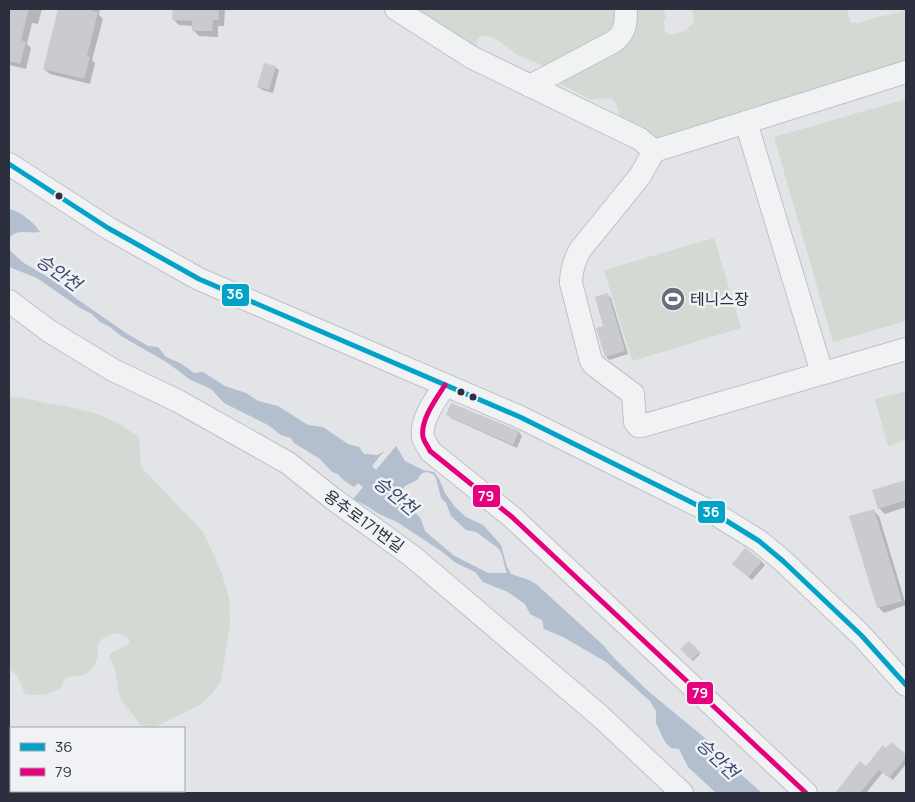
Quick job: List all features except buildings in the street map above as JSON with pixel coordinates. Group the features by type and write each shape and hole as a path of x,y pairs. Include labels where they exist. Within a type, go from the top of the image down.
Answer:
{"street":[{"path":"396,9 471,58 640,139 654,151"},
{"path":"530,86 622,36 625,27 626,9"},
{"path":"906,72 654,151 640,176 580,250 571,276 571,283 591,361 633,394 635,422 638,426 906,349"},
{"path":"746,122 822,373"},
{"path":"12,172 198,279 529,422 686,498 739,527 783,561 862,635 906,685"},
{"name":"용추로171번길","path":"9,301 49,331 113,370 178,401 288,463 332,498 412,556 600,716 682,793"},
{"path":"445,385 433,405 423,428 424,441 430,451 512,517 806,793"}],"shaded area":[{"path":"402,9 623,9 622,25 545,68 536,62 520,56 494,38 481,37 477,40 477,48"},
{"path":"628,9 663,9 666,17 664,21 665,32 672,35 683,32 694,23 692,9 847,9 851,23 906,10 906,69 662,144 620,118 616,104 611,98 590,99 558,83 616,44"},
{"path":"906,99 906,321 833,342 774,137"},
{"name":"테니스장","path":"714,238 741,328 632,361 604,270"},
{"path":"906,391 906,440 888,446 875,399"},
{"path":"9,397 84,410 107,418 128,430 139,438 141,467 203,532 222,574 229,598 230,625 221,681 211,695 200,705 159,725 151,727 141,725 121,700 115,669 109,656 129,644 129,639 121,634 108,635 100,641 96,661 87,673 64,679 61,687 49,693 39,695 25,694 17,675 9,669"}],"water":[{"path":"9,209 27,218 40,232 19,232 9,238"},
{"name":"승안천","path":"9,250 24,263 56,282 126,333 148,346 158,347 166,357 182,364 194,373 203,372 225,386 246,393 258,401 278,406 308,425 323,427 348,444 359,447 364,454 378,455 384,451 372,466 376,470 396,446 405,461 423,470 434,472 455,507 466,517 483,525 501,545 511,574 536,584 603,645 648,691 711,743 729,764 762,793 716,793 688,767 679,749 671,748 665,742 656,723 656,711 650,701 606,662 563,637 544,629 542,620 530,614 525,604 508,592 483,582 475,572 456,563 397,522 353,499 363,487 358,483 354,487 348,483 338,474 332,472 320,459 294,443 291,438 281,435 268,425 224,403 211,389 189,379 168,363 121,336 100,322 92,314 80,308 37,278 9,267","holes":["422,473 433,474 436,478 441,498 446,503 451,516 466,530 476,532 498,548 507,573 488,573 453,555 425,531 421,519 409,505 403,489 417,480"]}],"transit line":[{"name":"36","path":"9,164 108,228 199,279 520,417 717,515 759,541 783,561 861,635 906,685"},
{"name":"79","path":"445,385 426,417 424,424 423,437 430,451 512,517 806,793"}],"place":[{"name":"테니스장","path":"673,299"}]}
